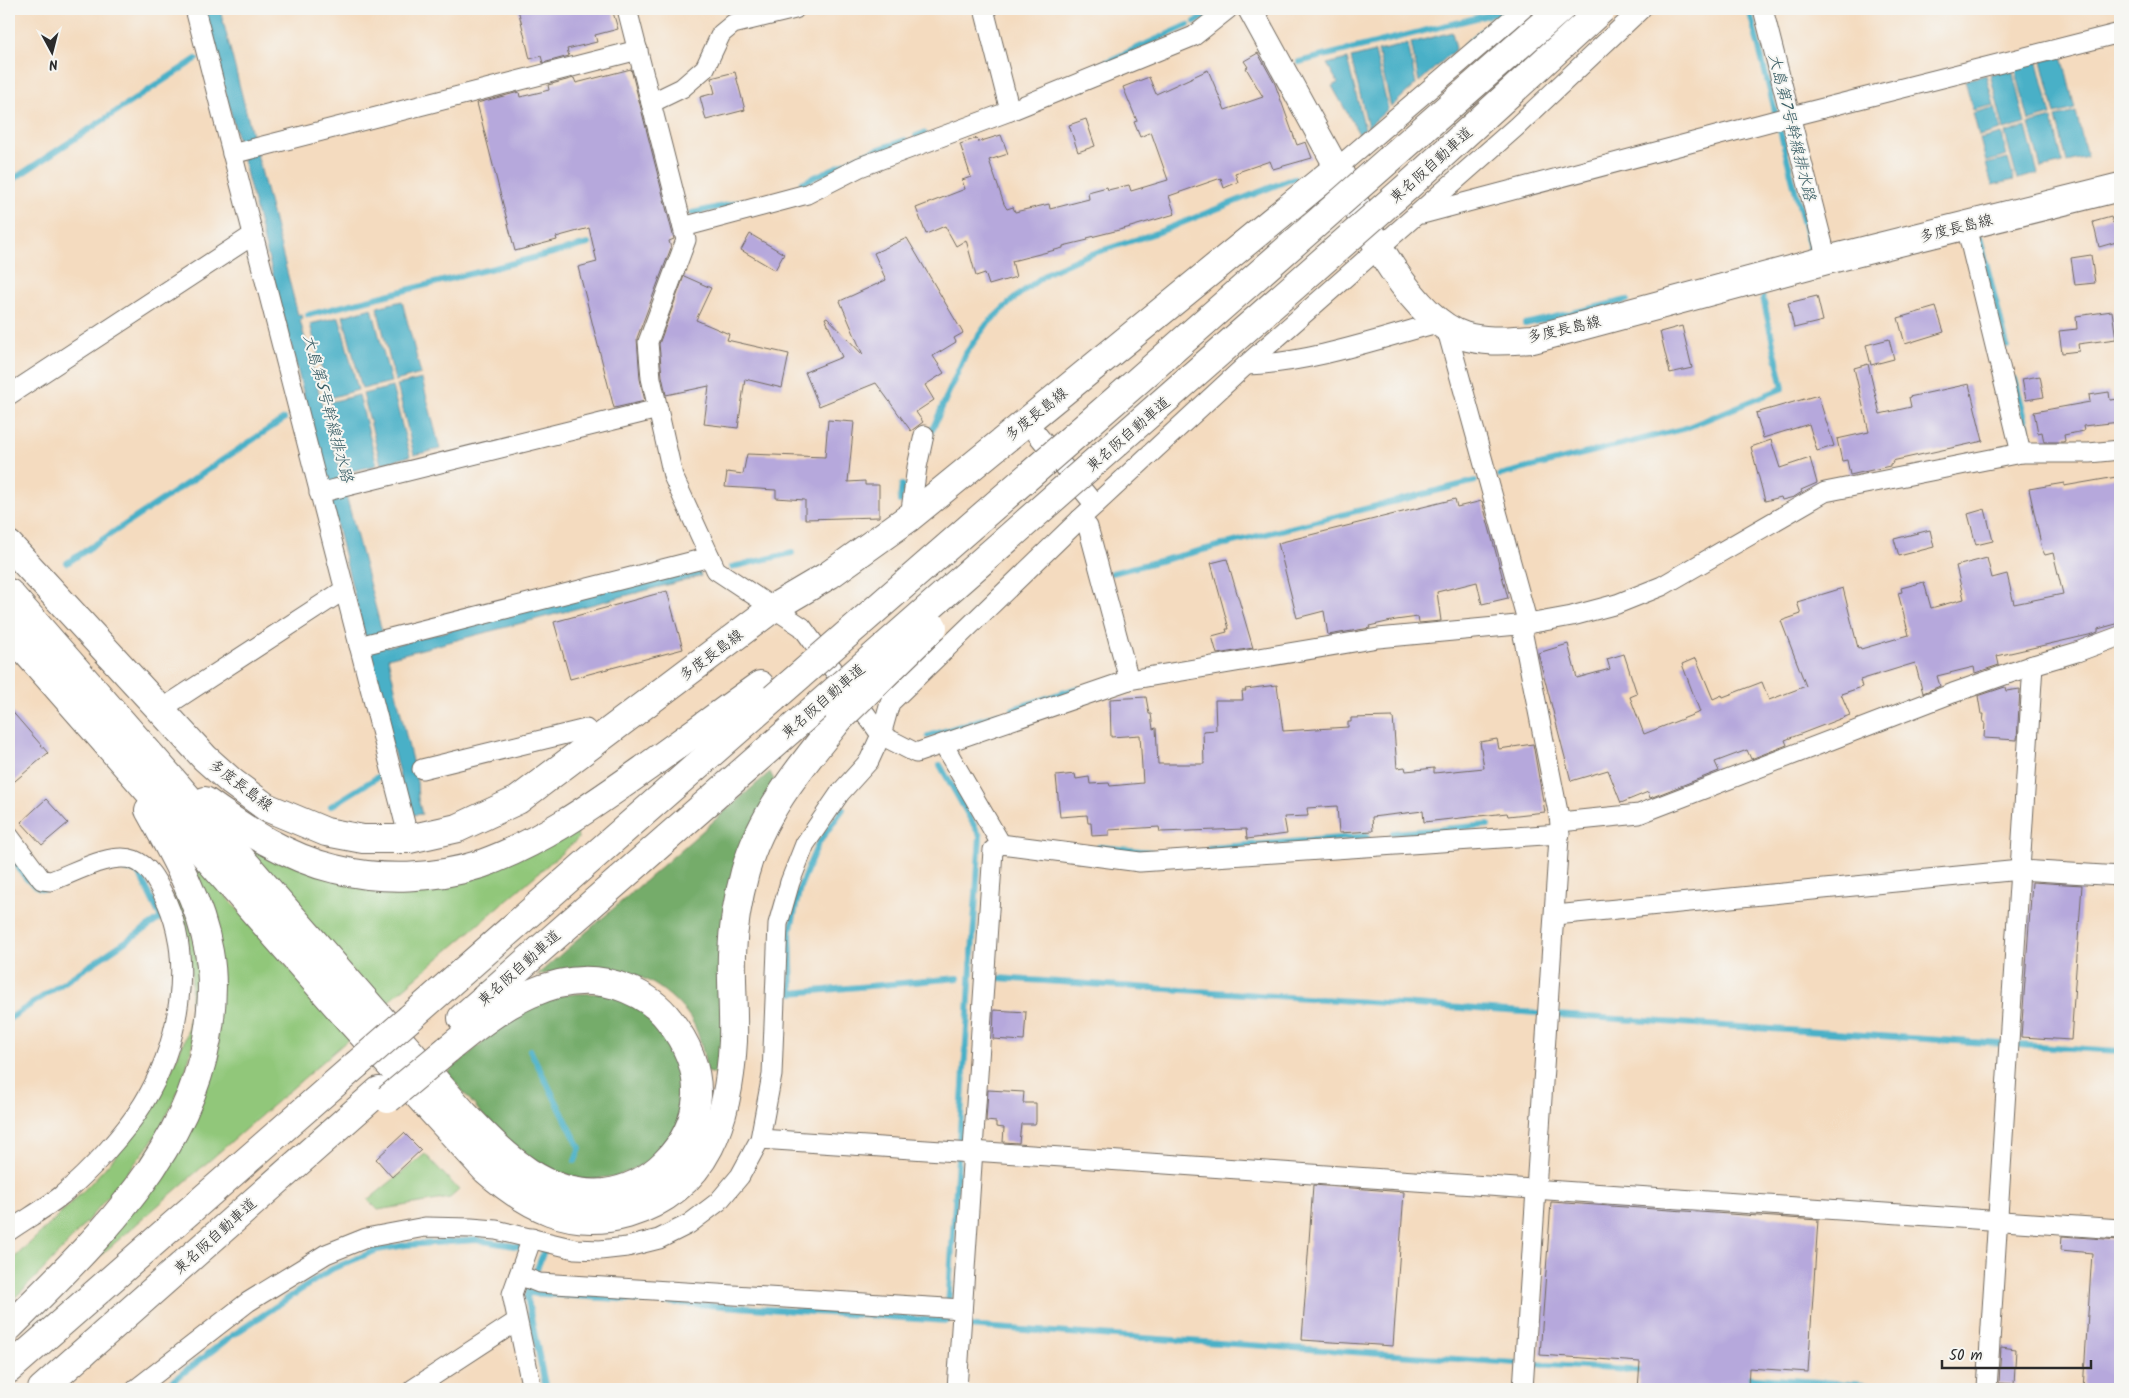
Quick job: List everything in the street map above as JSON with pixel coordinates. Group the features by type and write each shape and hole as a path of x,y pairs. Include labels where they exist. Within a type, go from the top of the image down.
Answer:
{"main road":[{"name":"東名阪自動車道","path":"767,691 824,636 1066,430 1133,385 1560,9"},
{"name":"東名阪自動車道","path":"441,1046 797,724 1407,187 1602,9"},
{"name":"多度長島線","path":"9,545 205,758 232,782 266,807 326,832 363,839 409,840 458,828 518,800 773,608 829,575 910,517 1337,168 1378,248 1410,291 1443,324 1475,339 1499,341 1533,339 1827,260 2120,187"},
{"path":"9,632 352,1023 486,1170 510,1190 536,1207 565,1216 589,1219 613,1218 643,1209 670,1194 692,1175 711,1148 723,1115 730,1077 733,1039 732,953 736,912 745,870 760,832 781,795 840,718 1154,410"},
{"path":"9,593 143,746 465,1115 494,1145 529,1174 549,1185 572,1192 592,1194 620,1190 640,1182 660,1167 683,1140 693,1119 697,1097 693,1062 686,1044 666,1015 654,1003 619,986 582,980 560,983 537,990 512,1002 441,1046 384,1095 142,1310 82,1354 42,1389"},
{"path":"143,746 202,799 261,838 298,857 335,869 373,875 412,877 446,873 480,864 515,849 556,827 767,691"},
{"path":"9,1369 410,1018 767,691"},
{"path":"9,1327 91,1245 128,1201 156,1163 177,1126 192,1092 204,1056 210,1022 212,987 210,953 200,915 168,845 122,762"}],"street":[{"path":"195,9 235,153 253,235 322,492 344,590 361,646 409,840"},
{"path":"627,9 686,240 648,342 651,378 673,476 716,570 802,627 882,735 916,753 1129,680 1378,638 1525,624 1572,616 1617,604 1662,586 1825,492 2020,453 2089,453 2120,450"},
{"path":"651,103 682,88 705,68 721,34 733,24 795,9"},
{"path":"984,9 1010,112"},
{"path":"683,227 807,194 860,167 1010,112 1194,36 1228,9"},
{"path":"1250,9 1337,168 1523,9"},
{"path":"136,1389 248,1302 326,1254 350,1243 384,1234 425,1227 496,1230 575,1249 627,1248 659,1239 689,1224 718,1202 740,1176 760,1139 772,1075 778,924 790,882 806,844 840,793 869,761 882,735 890,703 1080,519 1246,365 1516,127 1641,9"},
{"path":"1763,9 1781,119 1827,260"},
{"path":"1418,215 1781,119 2120,33"},
{"path":"235,153 638,50"},
{"path":"1966,226 2020,453"},
{"path":"9,395 253,235"},
{"path":"1246,365 1264,365 1332,352 1443,324 1525,624 1560,828 1523,1389"},
{"path":"322,492 658,409"},
{"path":"1027,422 1095,505"},
{"path":"910,517 917,467 924,435"},
{"path":"1080,519 1088,527 1129,680"},
{"path":"361,646 710,557"},
{"path":"160,710 344,590"},
{"path":"957,1389 960,1309 993,850 1001,844 1140,862 1560,828 1639,814 1953,693 2033,664 2077,652 2120,636"},
{"path":"1987,1389 2033,664"},
{"path":"422,769 586,729 597,741"},
{"path":"943,744 1001,844"},
{"path":"9,836 42,880 56,880 105,860 133,859 154,877 172,911 180,952 179,991 175,1021 168,1049 156,1079 142,1105 95,1164 61,1196 9,1231"},
{"path":"1554,915 2020,870 2120,876"},
{"path":"760,1139 2120,1229"},
{"path":"532,1238 527,1278 512,1294 532,1389"},
{"path":"527,1278 960,1309"},
{"path":"413,1389 517,1321"}],"green space":[{"path":"770,772 775,782 720,1075 707,1072 700,1040 686,1012 670,996 653,984 635,975 617,970 598,968 578,968 536,976"},
{"path":"577,830 578,839 383,1006 245,848 248,843 365,885"},
{"path":"184,848 350,1038 45,1304 219,1046"},
{"path":"179,893 196,952 198,1011 194,1040 186,1069 175,1097 156,1135 137,1161 73,1237 9,1303 9,1263 81,1193 126,1143 146,1116 163,1087 183,1043 190,1016 191,977 188,938 173,894"},
{"path":"604,993 636,1003 673,1039 686,1092 683,1115 669,1141 650,1161 618,1176 583,1180 536,1162 503,1139 447,1073 502,1027 534,1006 565,995"},
{"path":"425,1154 459,1190 450,1198 378,1210 368,1200"}],"water":[{"path":"204,9 220,9 298,315 302,315 303,318 300,320 386,647 698,566 701,576 388,658 417,782 418,799 422,814 412,815 402,785"},
{"path":"1452,32 1456,49 1419,82 1411,43"},
{"path":"1408,44 1416,84 1391,107 1378,51"},
{"path":"1375,52 1388,109 1368,127 1351,58"},
{"path":"2062,56 2075,109 2055,114 2042,61"},
{"path":"1347,59 1365,129 1359,134 1332,86 1338,83 1327,64"},
{"path":"2038,62 2051,115 2029,121 2015,68"},
{"path":"2012,69 2025,124 2004,130 1990,74"},
{"path":"1986,75 1994,105 1973,110 1965,80"},
{"path":"1995,107 2001,130 1979,136 1973,113"},
{"path":"2076,112 2087,157 2067,162 2056,117"},
{"path":"2052,118 2063,163 2041,168 2029,124"},
{"path":"2026,127 2038,174 2017,179 2005,133"},
{"path":"2002,134 2007,156 1986,162 1980,139"},
{"path":"2008,159 2014,180 1992,185 1986,164"},
{"path":"402,301 421,374 395,381 377,307"},
{"path":"372,308 391,382 362,389 343,316"},
{"path":"339,317 358,390 329,398 310,324"},
{"path":"422,379 440,449 414,455 397,385"},
{"path":"392,387 410,456 381,464 363,394"},
{"path":"359,395 377,465 348,472 330,402"}],"building":[{"path":"518,9 612,9 618,29 595,35 597,42 567,49 569,56 543,63 541,56 530,59"},
{"path":"1258,53 1275,84 1297,145 1306,142 1312,158 1273,169 1270,161 1235,173 1238,182 1224,188 1221,178 1169,196 1175,214 1087,238 1088,240 1063,246 1063,248 1012,261 1016,277 989,285 985,273 976,276 966,240 956,246 945,226 926,234 916,208 965,189 962,180 971,177 960,144 977,138 978,142 1001,135 1008,154 989,160 1004,204 1007,209 1013,207 1015,212 1049,204 1050,209 1089,199 1088,192 1107,187 1108,190 1129,185 1131,191 1168,180 1151,132 1140,137 1134,122 1137,121 1123,87 1149,77 1156,94 1208,70 1225,110 1263,97 1244,61"},
{"path":"631,69 674,239 669,241 671,248 637,338 640,379 645,401 614,408 578,267 597,262 589,228 556,237 557,240 515,251 477,103 519,92 520,97 549,90 548,85 574,78 576,83"},
{"path":"735,72 745,110 706,120 700,97 715,93 711,78"},
{"path":"1086,119 1095,146 1078,152 1069,125"},
{"path":"2111,217 2113,223 2120,221 2120,241 2099,247 2093,222"},
{"path":"750,234 784,254 775,270 741,250"},
{"path":"907,238 963,333 954,338 956,342 933,356 944,373 925,385 934,400 916,412 923,422 911,431 876,383 819,406 805,372 842,357 825,318 827,317 863,355 840,301 886,280 874,253"},
{"path":"2091,255 2095,283 2075,285 2071,258"},
{"path":"684,276 711,288 696,320 729,334 727,340 789,354 782,388 745,379 738,428 704,424 709,386 666,395 659,344"},
{"path":"1817,296 1823,321 1794,328 1788,303"},
{"path":"1936,307 1944,332 1905,344 1898,318"},
{"path":"2112,311 2116,339 2078,344 2079,351 2062,353 2059,331 2077,329 2076,316"},
{"path":"1682,326 1692,368 1670,373 1660,332"},
{"path":"1889,339 1894,359 1871,365 1866,345"},
{"path":"1868,364 1880,414 1911,407 1909,397 1969,384 1983,441 1892,461 1893,463 1890,466 1850,475 1847,460 1842,461 1837,439 1869,432 1854,368"},
{"path":"2040,376 2044,397 2026,400 2022,379"},
{"path":"2109,392 2110,400 2120,399 2120,422 2083,426 2084,431 2064,435 2065,441 2063,442 2044,442 2042,432 2038,433 2034,412 2090,402 2089,395"},
{"path":"1818,395 1834,446 1817,451 1809,424 1763,438 1756,413"},
{"path":"828,420 854,422 848,482 865,481 865,485 879,485 879,517 805,519 805,500 776,498 776,490 725,487 727,472 743,474 747,454 825,457"},
{"path":"1771,440 1780,468 1810,458 1817,483 1801,490 1802,492 1794,497 1782,500 1781,497 1765,501 1751,447"},
{"path":"2116,477 2120,501 2120,623 2098,629 2098,632 2093,634 1997,656 1999,665 1975,673 1974,667 1937,676 1940,686 1923,693 1915,663 1860,680 1862,687 1841,694 1850,715 1785,740 1787,745 1751,759 1747,750 1715,762 1719,771 1650,798 1648,792 1621,803 1608,770 1571,781 1538,653 1568,644 1577,678 1610,669 1607,659 1624,654 1637,694 1630,697 1644,734 1700,712 1682,664 1696,658 1713,699 1762,682 1769,700 1806,686 1781,621 1801,614 1797,602 1843,588 1858,648 1860,647 1861,649 1909,635 1898,593 1902,592 1901,588 1924,582 1931,608 1964,599 1956,566 1987,558 1992,578 2007,574 2014,604 2063,594 2053,553 2045,555 2042,549 2029,489 2064,483 2064,486"},
{"path":"1455,499 1457,507 1482,501 1508,598 1482,604 1477,582 1437,592 1441,621 1419,623 1418,617 1328,635 1324,611 1297,618 1278,543"},
{"path":"1985,509 1993,541 1976,545 1968,514"},
{"path":"1930,530 1934,547 1899,556 1894,539"},
{"path":"1227,559 1253,648 1217,654 1212,636 1227,632 1226,629 1229,629 1211,563"},
{"path":"667,591 683,649 570,679 554,622"},
{"path":"1277,685 1283,731 1348,727 1348,722 1351,722 1351,718 1393,717 1397,768 1405,767 1406,771 1434,768 1434,773 1484,768 1480,742 1497,739 1499,749 1533,744 1545,812 1508,816 1507,813 1424,822 1423,811 1372,817 1373,831 1339,833 1337,806 1307,808 1308,816 1284,817 1287,834 1247,839 1246,829 1160,832 1159,827 1109,830 1109,835 1092,836 1091,823 1088,823 1087,815 1060,817 1056,776 1075,774 1076,779 1089,777 1090,784 1109,783 1110,786 1143,783 1140,735 1111,737 1110,699 1146,697 1153,729 1156,728 1158,764 1204,764 1203,731 1216,730 1215,700 1243,700 1242,691 1246,691 1245,689"},
{"path":"2005,687 2006,691 2020,689 2017,740 1984,738 1984,714 1981,714 1978,696"},
{"path":"9,708 48,753 9,786"},
{"path":"46,799 68,823 42,845 21,822"},
{"path":"2032,882 2082,885 2071,1040 2021,1037"},
{"path":"994,1010 1026,1012 1024,1041 993,1039"},
{"path":"988,1090 1024,1092 1023,1103 1036,1103 1036,1122 1035,1124 1021,1124 1019,1143 1003,1142 1004,1128 996,1127 996,1122 986,1121"},
{"path":"404,1133 421,1150 392,1177 376,1159"},
{"path":"1313,1185 1404,1192 1393,1346 1302,1340"},
{"path":"1551,1202 1818,1220 1808,1372 1749,1368 1748,1389 1638,1389 1640,1362 1540,1355"},
{"path":"2062,1236 2120,1240 2120,1389 2083,1389 2092,1253 2061,1250"},
{"path":"2001,1347 2016,1349 2014,1384 1999,1383"}],"waterway":[{"path":"1466,45 1508,9"},
{"name":"大島第7号幹線排水路","path":"1749,9 1811,252 1806,254"},
{"path":"1299,62 1504,11"},
{"path":"1195,22 1206,16"},
{"path":"1102,64 1188,25"},
{"path":"9,182 196,59"},
{"path":"916,136 924,133"},
{"path":"802,183 865,154 905,140"},
{"path":"929,437 966,353 987,324 1016,297 1047,273 1082,257 1159,232 1294,178"},
{"path":"692,213 745,201"},
{"path":"1980,238 2007,346"},
{"path":"308,315 588,244"},
{"path":"1500,475 1686,428 1783,388 1763,298"},
{"path":"1525,324 1627,300"},
{"path":"2015,379 2028,430"},
{"path":"67,563 284,419"},
{"path":"1112,573 1475,481"},
{"path":"900,501 902,485"},
{"path":"732,567 792,553"},
{"path":"1013,709 1077,688"},
{"path":"928,736 998,714"},
{"path":"528,1293 947,1321 980,836 940,765"},
{"path":"331,806 381,775"},
{"path":"843,809 818,844 800,887 790,933 792,993 958,978"},
{"path":"1393,833 1488,825"},
{"path":"1209,848 1367,836"},
{"path":"1099,847 1151,852"},
{"path":"9,853 28,880 45,889"},
{"path":"9,1019 161,918 142,879 136,871 114,867"},
{"path":"998,978 1538,1013"},
{"path":"1556,1015 2002,1044"},
{"path":"2019,1045 2120,1051"},
{"name":"大島第5号幹線排水路","path":"530,1050 580,1148 575,1161"},
{"path":"233,1335 332,1269 377,1250 406,1245 476,1240 521,1247"},
{"name":"大島第5号幹線排水路","path":"533,1279 544,1251"},
{"name":"大島第5号幹線排水路","path":"529,1290 527,1297 546,1389"},
{"path":"966,1326 1516,1363"},
{"path":"162,1389 229,1338"},
{"path":"1533,1364 1646,1371"},
{"path":"1741,1377 1929,1389"}]}
